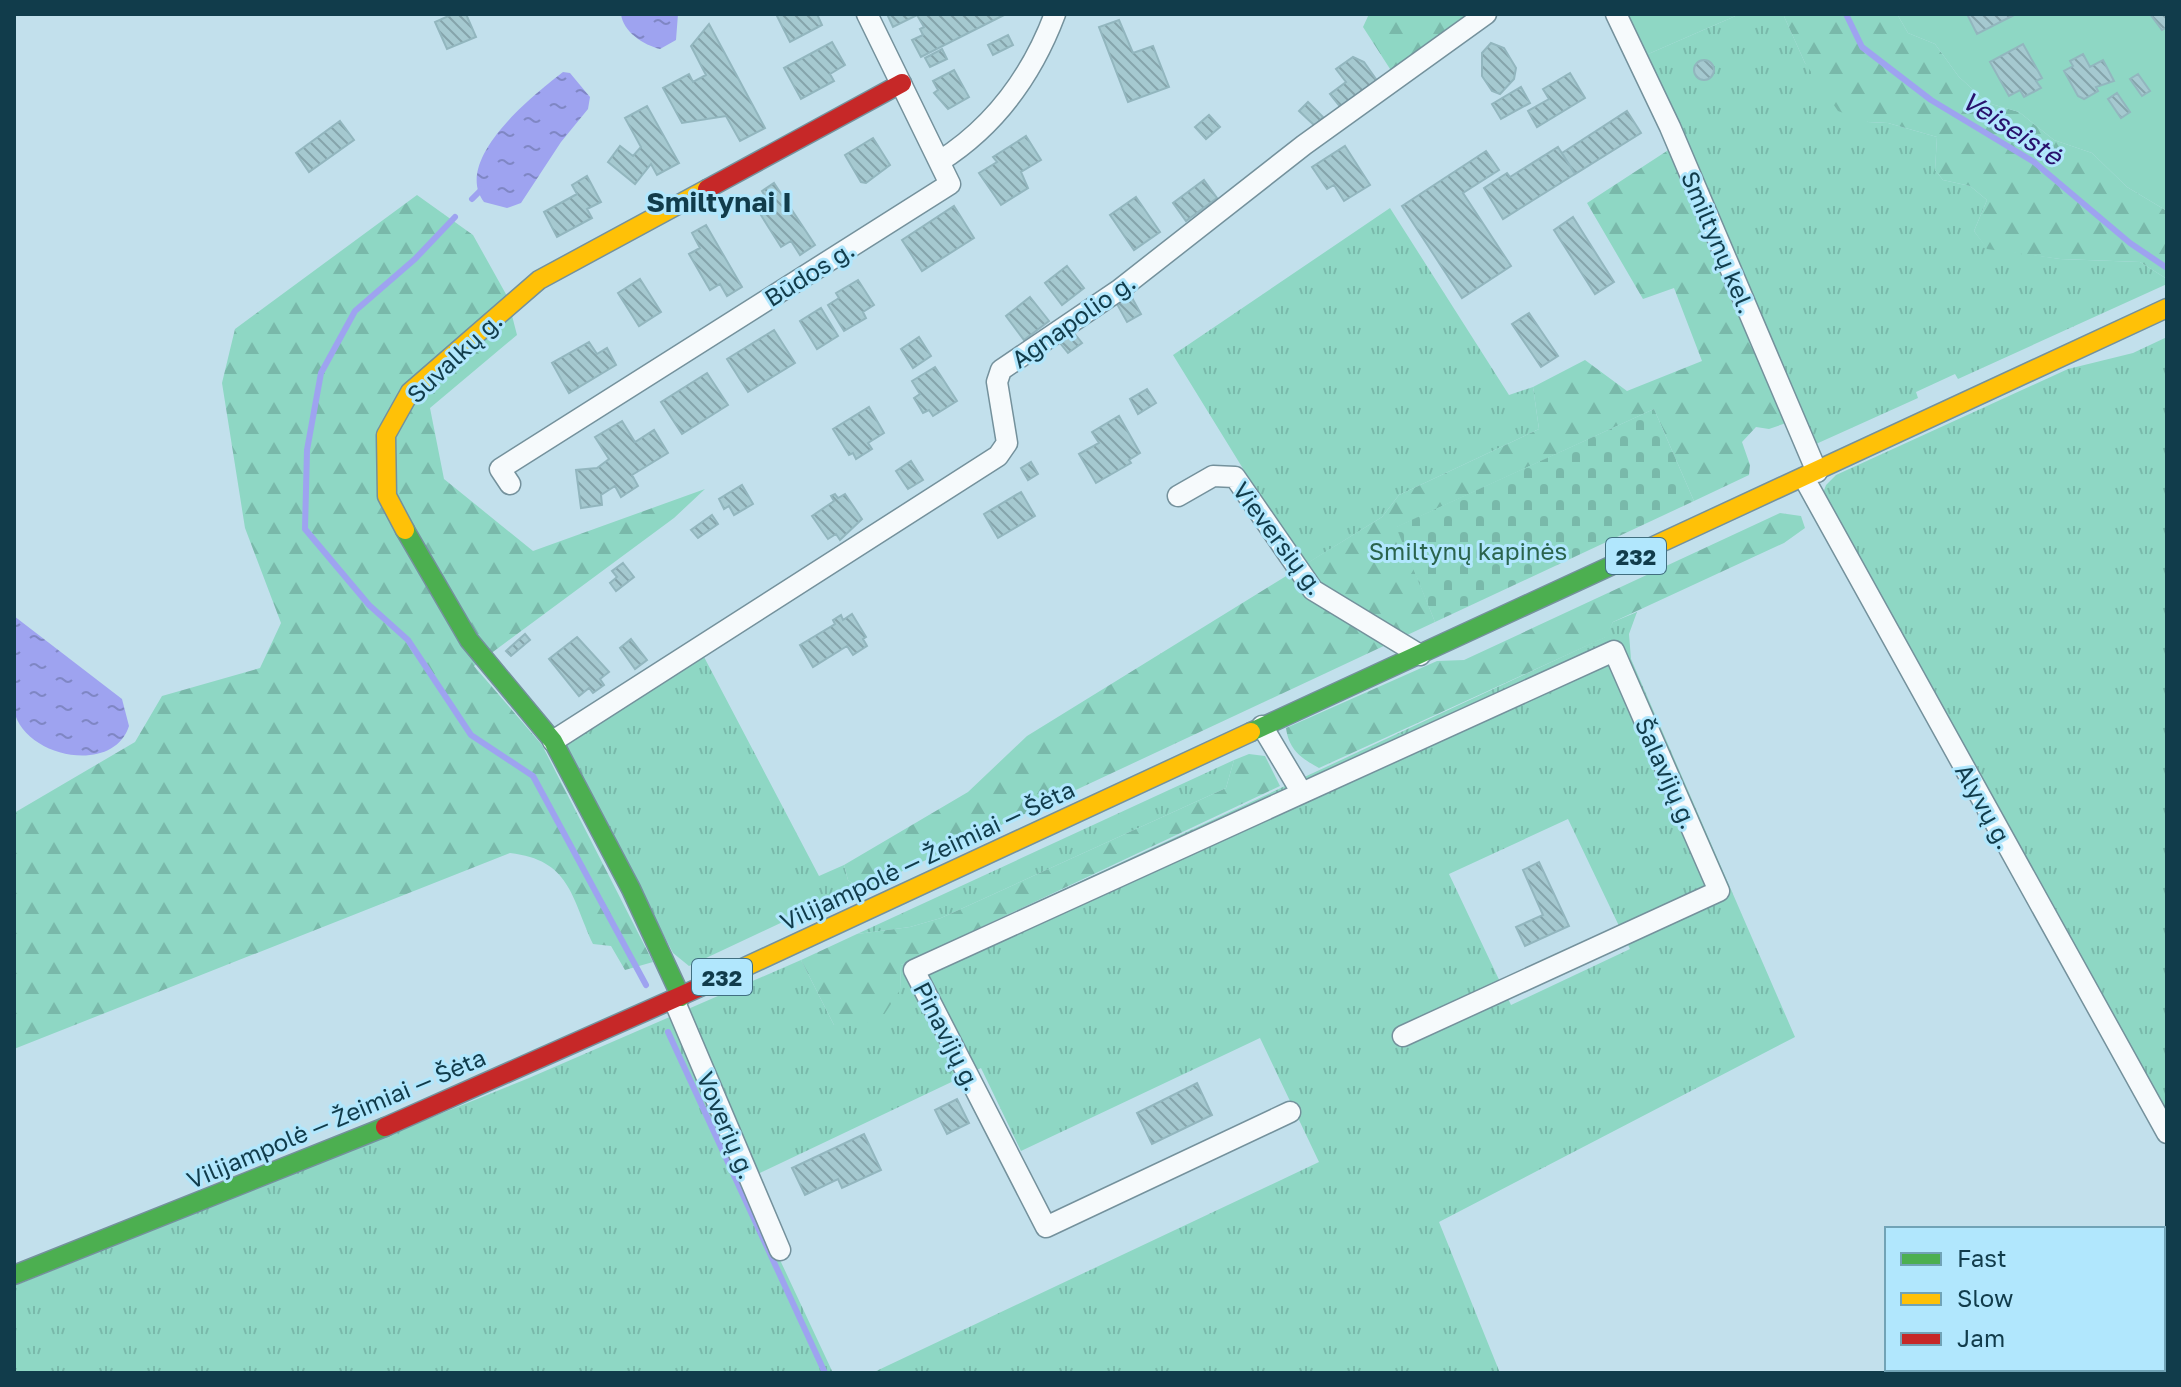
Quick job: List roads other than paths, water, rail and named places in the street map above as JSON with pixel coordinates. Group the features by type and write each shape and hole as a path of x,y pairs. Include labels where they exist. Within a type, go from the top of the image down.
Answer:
{"main road":[{"name":"Suvalkų g.","path":"678,998 631,889 553,741 469,640 420,559 387,496 386,435 410,392 539,280 902,83"},
{"name":"Vilijampolė — Žeimiai — Šėta","path":"14,1275 371,1133 678,998 2167,308"}],"street":[{"path":"867,14 940,161 1001,111 1042,48 1055,14"},
{"name":"Agnapolio g.","path":"553,741 998,456 1007,443 997,382 1001,370 1119,290 1304,145 1486,14"},
{"name":"Smiltynų kel.","path":"1616,14 1670,127 1810,475"},
{"name":"Būdos g.","path":"510,484 500,469 950,184 940,161"},
{"name":"Vieversių g.","path":"1178,496 1221,473 1235,477 1313,590 1420,655"},
{"name":"Alyvų g.","path":"1810,475 2167,1133"},
{"name":"Šalavijų g.","path":"1302,793 1614,651 1719,891 1403,1036"},
{"path":"1262,726 1302,793"},
{"name":"Pinavijų g.","path":"1290,1112 1046,1227 914,970 1302,793"},
{"name":"Voverių g.","path":"678,998 780,1250"}],"water":[{"path":"621,14 678,14 676,40 660,49 647,44 630,32"},
{"path":"563,72 570,73 590,97 588,109 561,142 521,203 507,208 484,202 477,185 479,167 487,148 516,112"},
{"path":"14,616 122,699 129,726 120,742 106,751 88,755 69,754 50,749 21,726 14,710 11,687"}],"waterway":[{"name":"Veiseistė","path":"1846,14 1862,47 1931,100 2034,162 2130,243 2167,268"},
{"path":"472,199 481,190"},
{"path":"455,217 415,259 355,311 321,373 307,450 305,529 369,605 408,640 471,735 533,776 646,985"},
{"path":"668,1032 825,1373"}],"district":[{"name":"Smiltynai I","path":"719,201"}],"park label":[{"name":"Smiltynų kapinės","path":"1468,550"}]}
